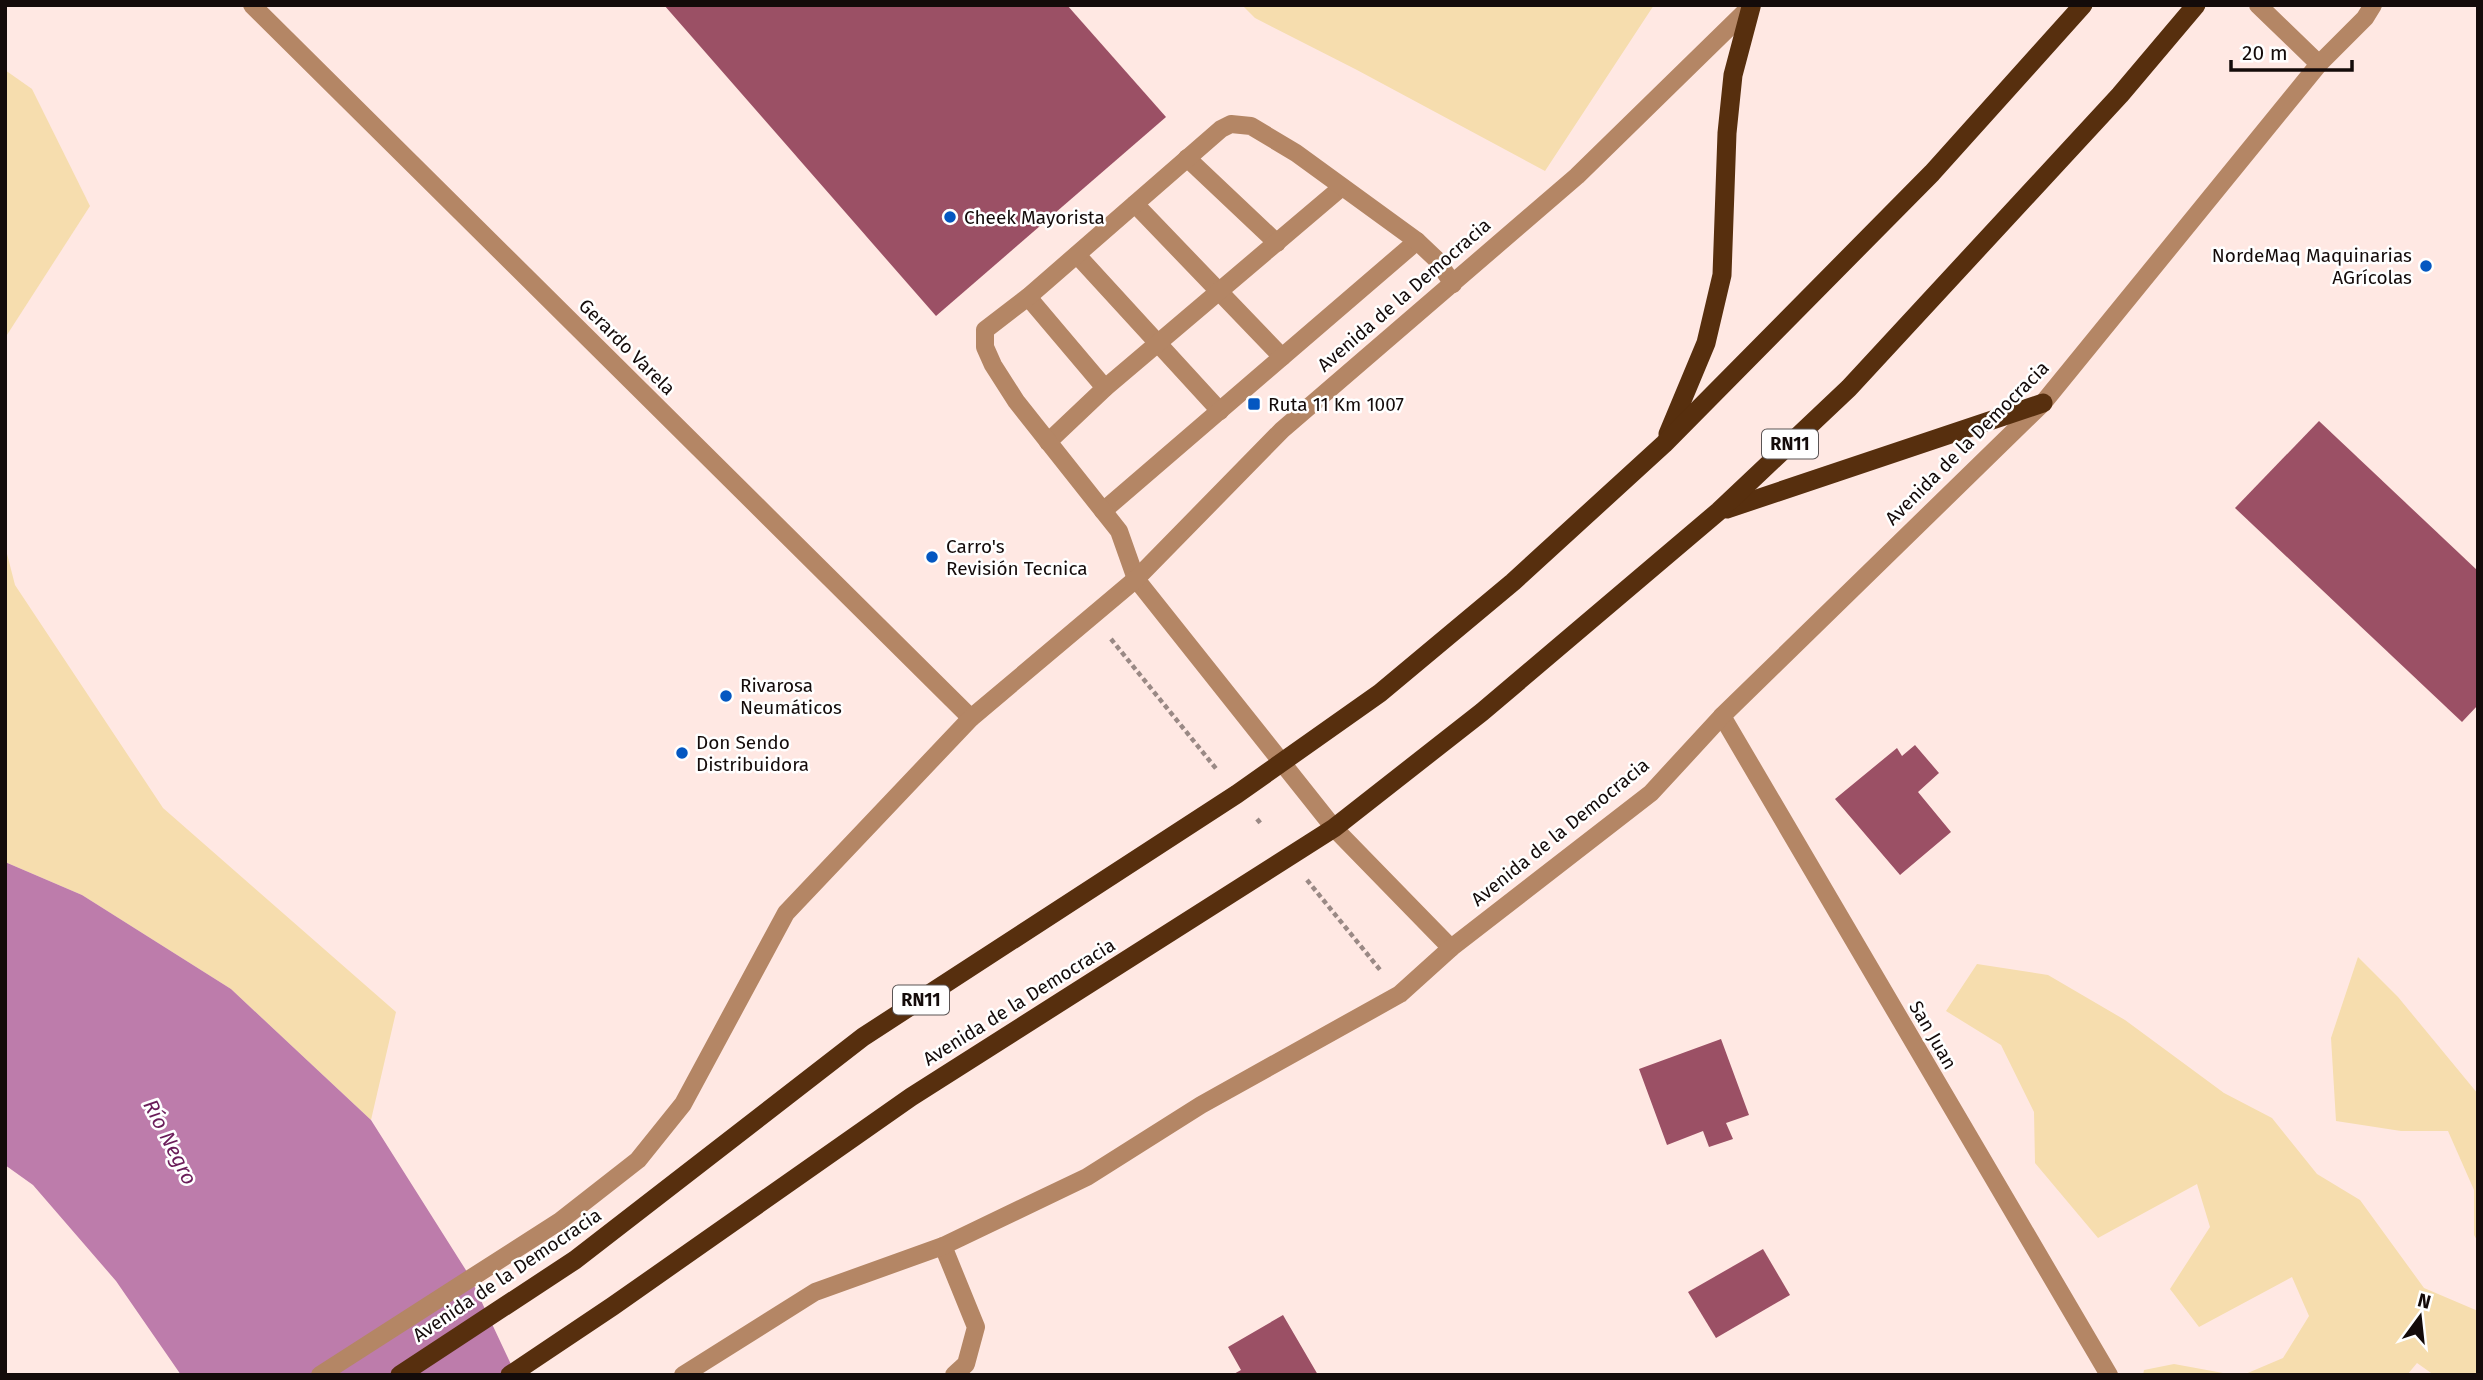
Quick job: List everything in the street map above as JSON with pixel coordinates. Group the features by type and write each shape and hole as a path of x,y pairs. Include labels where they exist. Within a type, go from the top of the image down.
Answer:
{"highway":[{"name":"Avenida de la Democracia","path":"400,1375 575,1260 863,1037 1282,762 1380,693 1492,599 1664,444 1932,173 2083,5"},
{"name":"Avenida de la Democracia","path":"510,1375 911,1097 1334,828 1482,712 1719,511 1849,388 2120,95 2196,5"},
{"path":"1664,444 1706,343 1722,275 1727,133 1733,75 1751,6"},
{"path":"1719,511 2043,403"}],"street":[{"name":"Gerardo Varela","path":"252,5 971,718"},
{"path":"2258,5 2319,64"},
{"name":"Avenida de la Democracia","path":"683,1375 815,1292 943,1246 1087,1177 1200,1105 1400,994 1451,948 1651,793 1722,716 2043,403 2319,64 2365,18 2373,5"},
{"name":"Avenida de la Democracia","path":"320,1375 560,1221 638,1160 689,1094 786,913 971,718 1136,579 1282,430 1577,176 1751,6"},
{"path":"1451,948 1334,828 1136,579 1119,531 1016,401 985,348 985,330 1028,297 1221,129 1231,124 1251,127 1296,153 1417,242 1436,259 1453,284"},
{"path":"1187,158 1277,243"},
{"path":"1048,442 1105,388 1342,187"},
{"path":"1135,204 1282,357"},
{"path":"1103,510 1417,242"},
{"path":"1077,255 1220,411"},
{"path":"1028,297 1105,388"},
{"name":"San Juan","path":"1722,716 2109,1375"},
{"path":"943,1246 976,1327 966,1364 954,1375"}],"path":[{"path":"1108,635 1226,781"},
{"path":"1258,819 1262,825"},
{"path":"1305,876 1386,976"}],"shaded area":[{"path":"1242,5 1654,5 1545,171 1255,18"},
{"path":"5,70 32,89 90,206 5,338"},
{"path":"5,546 15,585 163,808 396,1012 371,1120 231,989 82,895 5,862"},
{"path":"2358,957 2398,997 2478,1094 2478,1242 2474,1235 2474,1190 2448,1131 2401,1131 2336,1121 2331,1038"},
{"path":"1977,964 2048,975 2125,1020 2224,1093 2272,1118 2317,1174 2360,1200 2424,1288 2478,1311 2478,1375 2434,1375 2417,1363 2407,1375 2243,1375 2283,1358 2309,1316 2292,1277 2199,1327 2170,1289 2210,1227 2197,1184 2098,1238 2035,1163 2034,1112 2001,1045 1946,1011"},
{"path":"2174,1364 2234,1375 2143,1375 2144,1370"}],"water":[{"name":"Río Negro","path":"5,862 82,895 231,989 371,1120 469,1275 516,1375 181,1375 116,1281 33,1185 5,1165"}],"building":[{"name":"Cheek Mayorista","path":"664,5 1067,5 1166,117 936,316"},
{"path":"2319,421 2478,571 2478,705 2462,722 2235,508"},
{"path":"1915,745 1939,773 1918,792 1951,832 1900,875 1835,799 1897,748 1902,756"},
{"path":"1721,1039 1749,1115 1726,1123 1733,1139 1709,1147 1703,1131 1667,1145 1639,1069"},
{"path":"1763,1249 1790,1295 1716,1338 1688,1292"},
{"path":"1283,1315 1318,1375 1232,1375 1241,1370 1228,1347"}],"place":[{"name":"Cheek Mayorista","path":"950,217"},
{"name":"NordeMaq Maquinarias AGrícolas","path":"2426,266"},
{"name":"Ruta 11 Km 1007","path":"1254,404"},
{"name":"Carro's Revisión Tecnica","path":"932,557"},
{"name":"Rivarosa Neumáticos","path":"726,696"},
{"name":"Don Sendo Distribuidora","path":"682,753"}]}
